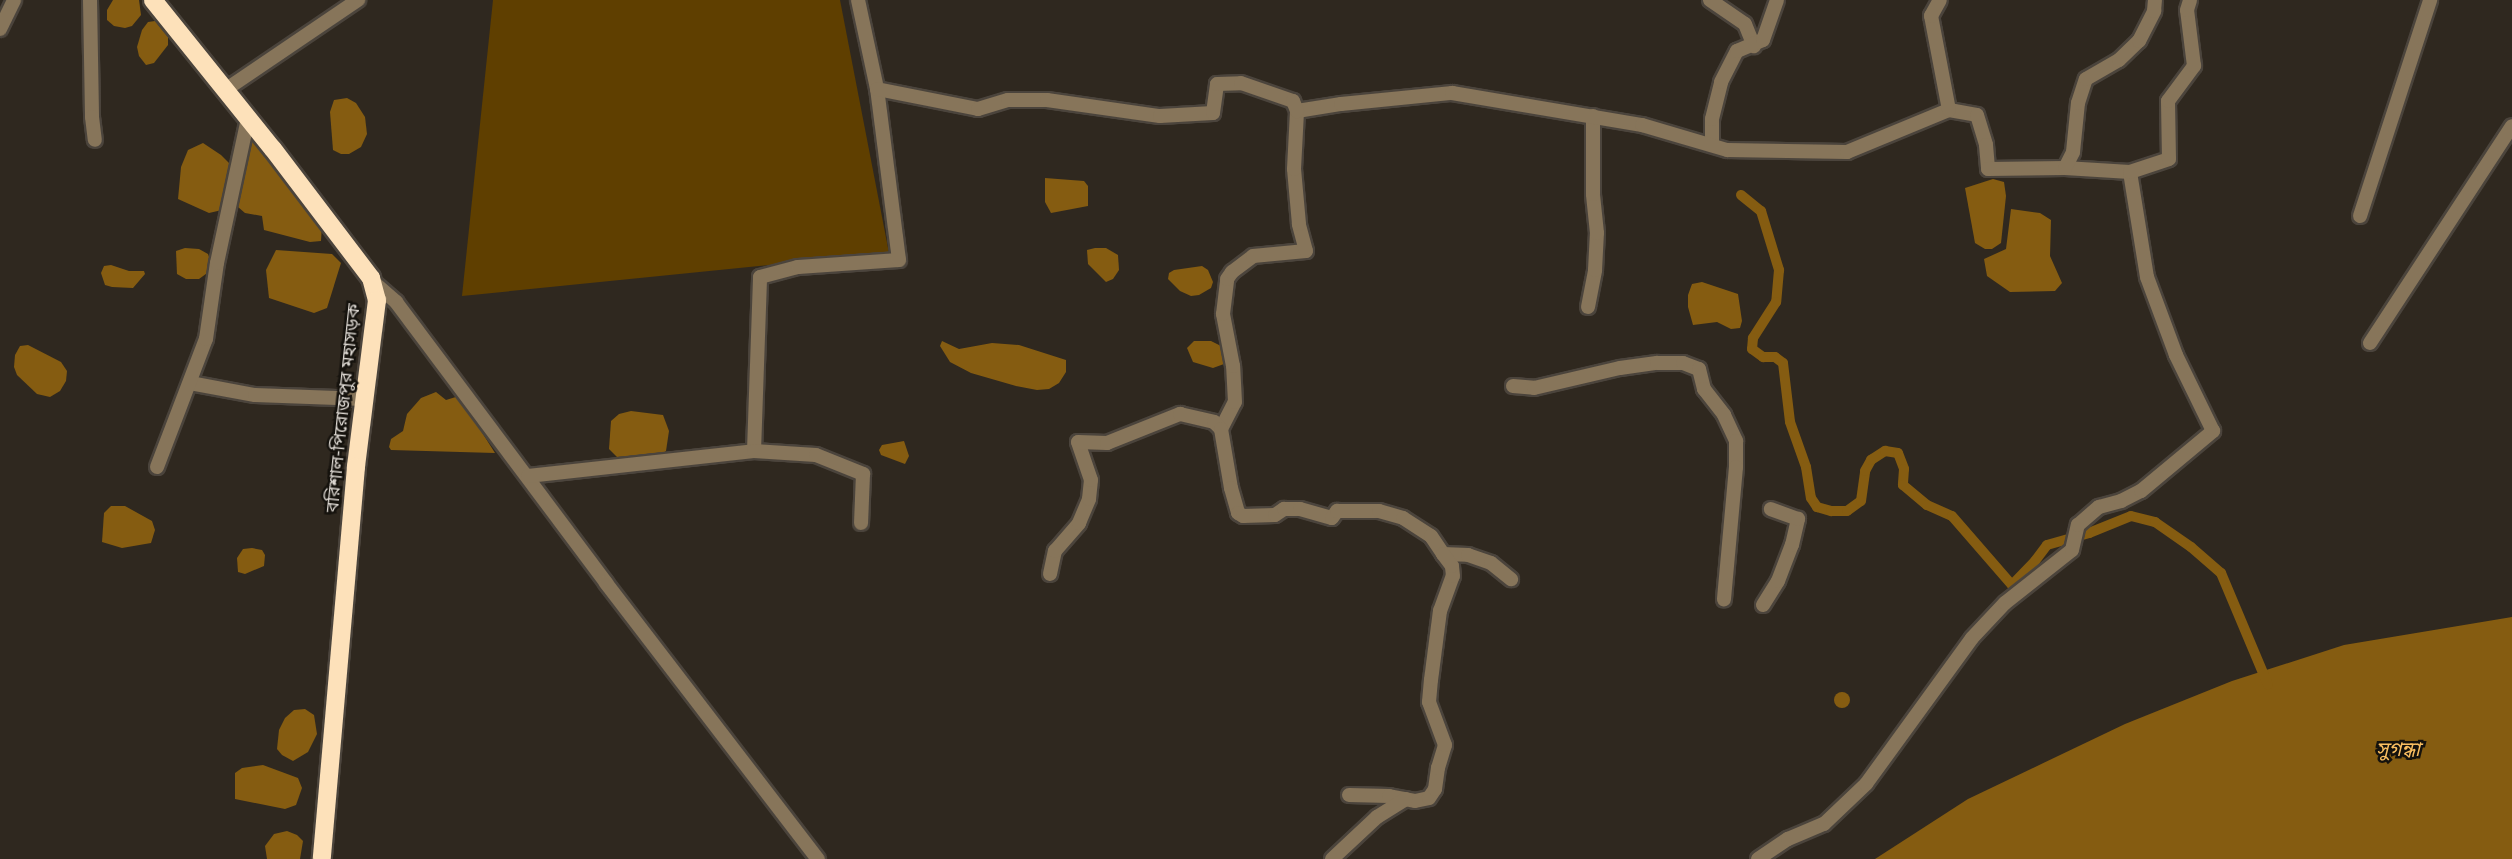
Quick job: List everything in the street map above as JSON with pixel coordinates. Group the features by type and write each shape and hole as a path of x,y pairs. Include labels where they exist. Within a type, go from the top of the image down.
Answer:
{"highway":[{"name":"বরিশাল-পিরোজপুর মহাসড়ক","path":"153,0 248,118 372,281 377,300 356,467 322,859"}],"street":[{"path":"0,29 14,0"},
{"path":"90,0 92,117 95,140"},
{"path":"225,90 358,0"},
{"path":"754,451 760,277 798,267 899,260 877,88 858,0"},
{"path":"1710,0 1745,24 1754,46"},
{"path":"1712,146 1714,102 1720,82 1737,51 1744,46 1754,46 1762,40 1777,0"},
{"path":"1941,0 1931,16 1949,110"},
{"path":"2065,168 2073,152 2078,103 2086,79 2119,60 2139,41 2154,11 2155,0"},
{"path":"1297,111 1341,104 1452,93 1642,125 1727,150 1847,152 1949,110 1977,115 1986,145 1988,169 2065,168 2130,172 2169,159 2168,100 2194,66 2187,10 2190,0"},
{"path":"2360,216 2430,0"},
{"path":"877,88 978,109 1008,100 1047,100 1160,116 1213,113 1217,84 1241,83 1293,101 1297,111 1294,169 1299,224 1305,250 1253,256 1236,267 1227,279 1223,314 1233,366 1235,402 1221,429"},
{"path":"1588,307 1595,270 1597,233 1593,194 1593,116"},
{"path":"157,467 206,339 217,263 248,118"},
{"path":"2370,343 2512,126"},
{"path":"1758,859 1788,839 1824,824 1866,784 1972,638 2005,603 2072,550 2078,525 2099,507 2121,501 2141,491 2213,431 2176,355 2147,277 2130,172"},
{"path":"372,281 396,302 606,583 818,859"},
{"path":"1513,386 1534,388 1620,368 1657,363 1683,363 1700,369 1704,389 1724,415 1736,441 1736,467 1724,599"},
{"path":"190,383 255,395 364,399"},
{"path":"1050,574 1055,551 1078,523 1089,499 1091,480 1078,442 1107,443 1180,414 1214,422 1221,429 1238,513 1257,517 1275,515 1284,508 1300,509 1332,518 1337,510 1379,511 1403,518 1431,536 1452,566 1453,576 1440,611 1429,702 1445,745 1435,789 1429,798 1406,799 1349,795"},
{"path":"528,476 754,451 816,455 863,474 861,523"},
{"path":"1763,605 1782,572 1798,519 1771,509"},
{"path":"1443,554 1468,555 1491,563 1511,579"},
{"path":"1332,859 1377,817 1406,799"}],"shaded area":[{"path":"493,0 840,0 889,253 462,296"}],"water":[{"path":"113,0 139,0 141,15 132,26 125,28 114,26 107,20 107,10"},
{"path":"155,21 168,37 168,45 154,63 146,65 139,56 137,47 142,30 148,22"},
{"path":"347,98 356,103 365,117 367,134 361,147 349,154 341,154 333,150 330,112 334,100"},
{"path":"251,139 322,224 321,241 310,242 264,230 262,216 245,213 238,207"},
{"path":"203,143 221,155 233,167 222,210 209,213 178,199 181,167 188,150"},
{"path":"1045,178 1084,181 1088,186 1088,206 1051,213 1045,202"},
{"path":"1993,179 2004,182 2006,196 2001,243 1992,249 1985,249 1975,243 1965,188"},
{"path":"2011,209 2040,213 2051,220 2050,256 2062,283 2055,291 2010,292 1987,276 1984,259 2006,249"},
{"path":"185,248 199,249 208,254 211,263 210,271 199,279 186,279 177,274 176,251"},
{"path":"1106,248 1118,255 1119,270 1113,279 1106,282 1088,264 1087,250"},
{"path":"276,250 332,254 341,263 327,308 314,313 269,298 266,270"},
{"path":"111,265 129,271 144,271 145,274 133,288 112,287 105,285 101,273 104,266"},
{"path":"1202,266 1208,270 1213,282 1211,288 1199,295 1191,296 1180,291 1168,279 1169,273 1174,270"},
{"path":"1702,282 1738,294 1742,321 1740,328 1731,329 1717,322 1693,325 1688,307 1688,295 1692,284"},
{"path":"942,341 959,349 992,343 1019,345 1066,360 1066,372 1059,383 1049,389 1037,390 1016,386 971,373 950,362 940,346"},
{"path":"1194,341 1211,341 1223,347 1226,360 1224,364 1213,368 1193,362 1187,348"},
{"path":"28,345 61,362 67,371 66,381 60,391 50,397 37,394 17,375 14,367 15,355 20,346"},
{"path":"436,392 446,400 459,396 495,453 391,450 389,447 391,439 403,431 407,414 421,398"},
{"path":"631,411 663,415 669,431 666,451 662,454 617,457 609,449 611,421 619,414"},
{"path":"904,441 909,456 905,464 881,455 879,450 882,445"},
{"path":"111,506 125,506 152,521 155,530 151,543 122,548 102,542 104,513"},
{"path":"243,549 262,550 265,555 264,566 245,574 238,572 237,558"},
{"name":"সুগন্ধা","path":"2512,617 2512,859 1875,859 1968,799 2125,724 2232,681 2344,645"},
{"path":"1839,692 1845,692 1850,700 1848,706 1839,708 1834,703 1834,697"},
{"path":"305,709 314,715 317,734 308,752 293,761 277,749 279,730 285,718 294,710"},
{"path":"263,765 298,778 302,788 296,805 285,809 235,799 235,773 242,768"},
{"path":"287,831 297,835 303,841 300,859 267,859 265,846 274,834"}],"waterway":[{"path":"1741,195 1761,211 1779,270 1776,302 1753,338 1752,349 1763,357 1775,357 1783,363 1790,422 1806,467 1811,498 1817,507 1831,511 1847,511 1861,501 1865,471 1871,460 1885,451 1898,453 1904,469 1903,485 1927,505 1952,516 2012,585 2047,545 2089,533 2131,516 2155,522 2191,547 2221,573 2268,685"}]}
